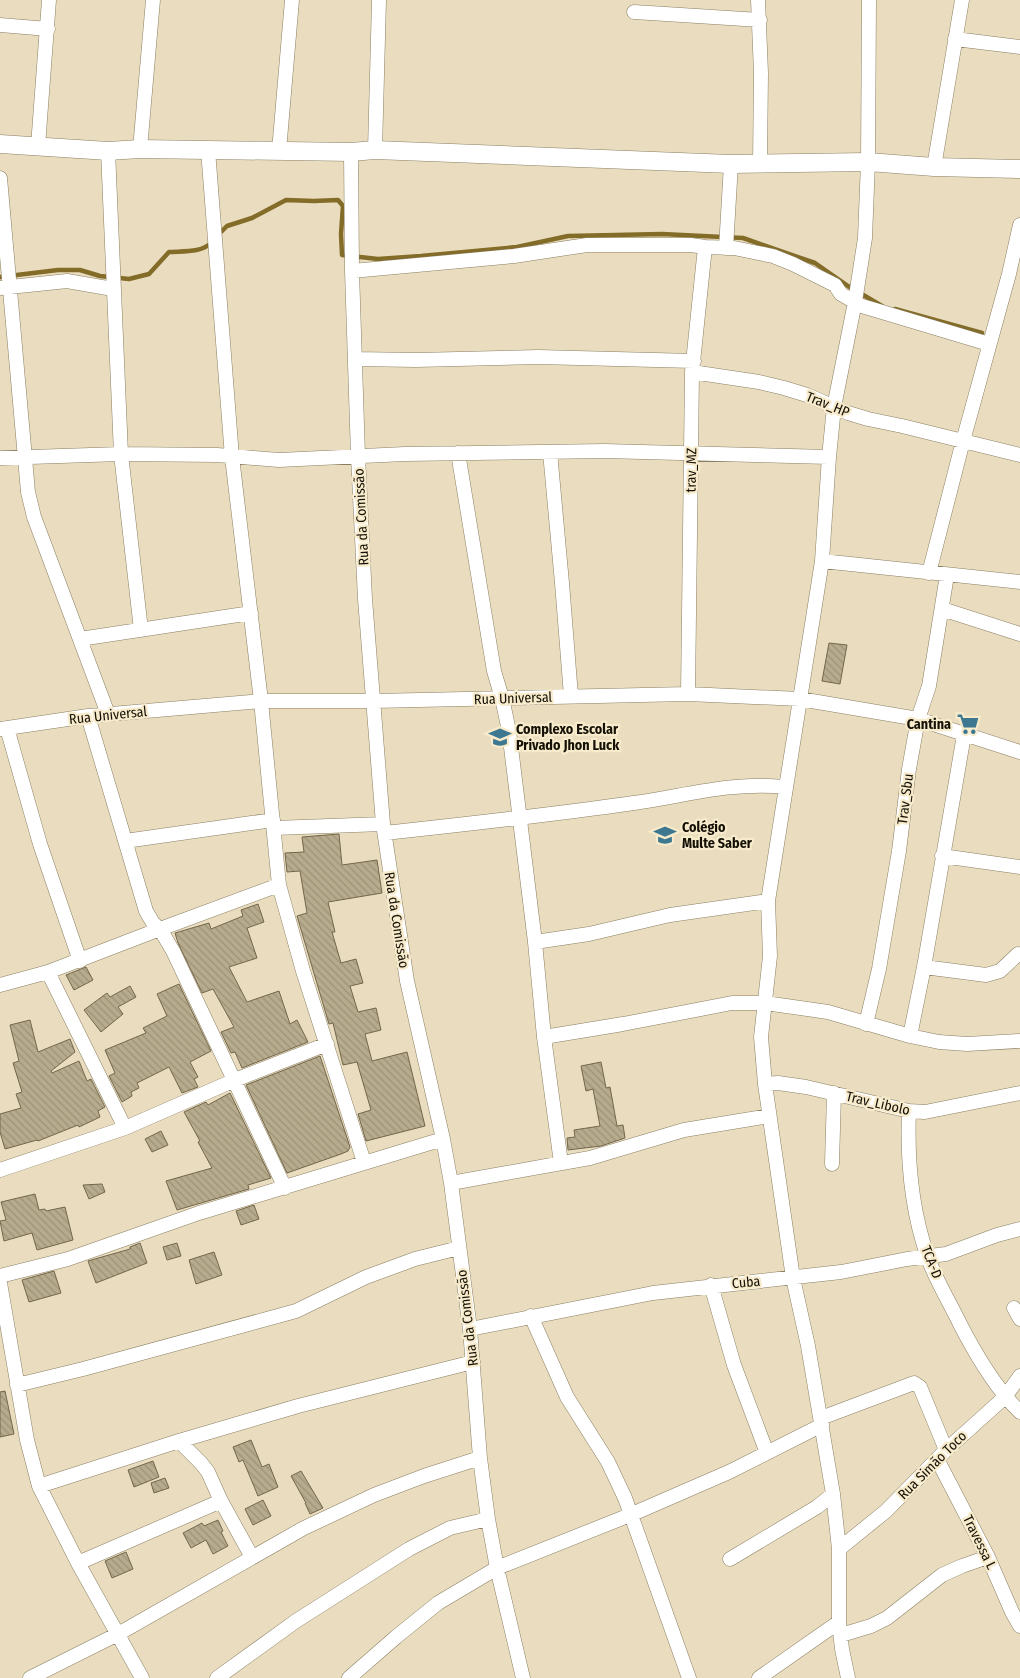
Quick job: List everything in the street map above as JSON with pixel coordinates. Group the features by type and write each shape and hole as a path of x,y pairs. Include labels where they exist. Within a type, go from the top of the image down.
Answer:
{"street":[{"path":"38,146 49,0"},
{"path":"140,150 153,0"},
{"path":"279,151 292,0"},
{"path":"375,150 379,0"},
{"path":"758,0 760,20 760,164"},
{"path":"848,1678 840,1628 839,1549 833,1494 822,1421 794,1278 769,1116 761,1037 770,956 768,901 822,561 828,457 834,407 855,302 865,238 868,162 869,0"},
{"path":"934,167 962,0"},
{"path":"634,12 760,20"},
{"path":"0,25 48,29"},
{"path":"955,39 1020,47"},
{"path":"0,144 108,150 351,152 375,150 731,164 868,162 934,167 1020,169"},
{"path":"108,150 121,454 141,630"},
{"path":"208,150 232,457 261,701 279,885 303,971 364,1162"},
{"name":"Rua da Comissão","path":"351,152 354,359 358,456 365,599 384,828 407,982 443,1139 451,1183 470,1329 480,1458 488,1519 497,1568 523,1678"},
{"path":"726,248 731,164"},
{"path":"0,178 5,288 28,492 34,517 108,714"},
{"path":"930,573 963,441 1009,274 1020,225"},
{"path":"352,271 514,256 587,245 691,245 726,248 758,252 793,264 835,286 841,294 862,306 989,344"},
{"name":"trav_MZ","path":"688,694 693,366 705,247"},
{"path":"5,288 66,281 113,289"},
{"name":"Trav_HP","path":"354,359 538,357 693,366 784,388 868,419 1020,455"},
{"path":"0,458 121,454 279,460 458,453 550,452 692,453 828,457"},
{"path":"550,452 571,696"},
{"path":"458,453 494,671 509,731 535,942 544,1037 561,1163"},
{"path":"822,561 1020,582"},
{"name":"Trav_Sbu","path":"866,1024 879,969 899,850 909,769 918,719 929,686 947,575"},
{"path":"942,609 1020,634"},
{"path":"80,639 250,613"},
{"name":"Rua Universal","path":"3,728 88,716 261,701 374,701 688,694 800,699 918,719 1020,752"},
{"path":"88,716 146,911 152,923 160,928 173,951 285,1188"},
{"path":"3,728 80,960"},
{"path":"910,1036 924,968 964,735"},
{"path":"125,841 274,824 384,828 519,819 645,802 732,787 785,786"},
{"path":"942,856 1020,867"},
{"path":"0,985 48,972 160,928 279,885"},
{"path":"535,942 589,934 670,915 768,901"},
{"path":"924,968 986,975 1000,971 1018,954"},
{"path":"48,972 125,1128"},
{"path":"544,1037 732,1003 765,1003 828,1012 910,1036 967,1044 1020,1041"},
{"path":"0,1170 125,1128 235,1080 327,1044"},
{"name":"Trav_Libolo","path":"765,1084 778,1083 834,1093 908,1111 925,1112 1020,1093"},
{"path":"832,1164 834,1093"},
{"name":"TCA-D","path":"908,1111 907,1147 910,1180 913,1202 927,1256 973,1350 1004,1397 1020,1412"},
{"path":"451,1183 590,1158 684,1130 769,1116"},
{"path":"0,1276 68,1259 199,1214 443,1139"},
{"name":"Cuba","path":"470,1329 652,1293 841,1272 946,1254 997,1235 1020,1229"},
{"path":"17,1385 92,1367 296,1311 366,1277 415,1259 459,1248"},
{"path":"0,1283 27,1440 39,1486 78,1563 142,1678"},
{"path":"711,1285 734,1365 767,1453"},
{"path":"531,1316 567,1397 608,1462 625,1498 689,1678"},
{"path":"39,1486 298,1406 473,1362"},
{"name":"Rua Simão Toco","path":"839,1549 886,1511 1004,1397 1020,1376"},
{"name":"Travessa L","path":"349,1678 438,1603 497,1568 630,1515 767,1453 822,1421 914,1384 920,1387 942,1455 1020,1626"},
{"path":"179,1442 208,1472 221,1501 252,1557"},
{"path":"30,1678 118,1634 304,1528 374,1495 480,1458"},
{"path":"730,1559 818,1507 833,1494"},
{"path":"78,1563 221,1501"},
{"path":"217,1678 296,1622 409,1549 450,1528 488,1519"},
{"path":"759,1678 840,1628 871,1626 887,1618 942,1575 988,1557"}],"building":[{"path":"829,643 847,645 840,684 822,681"},
{"path":"339,834 342,865 377,860 382,893 328,902 335,932 332,932 341,963 356,959 363,983 350,986 358,1012 376,1008 381,1030 365,1034 372,1061 407,1052 425,1126 366,1141 358,1114 371,1110 357,1062 343,1065 333,1023 329,1024 297,916 307,913 300,871 287,872 285,853 304,852 302,837"},
{"path":"258,904 264,922 247,928 257,958 229,967 247,1002 279,991 290,1024 297,1020 308,1042 242,1068 235,1052 231,1053 221,1032 234,1027 213,989 202,993 175,933 209,923 211,929 243,916 241,910"},
{"path":"86,967 93,980 74,990 66,975"},
{"path":"179,984 211,1051 190,1062 198,1077 194,1079 198,1087 182,1093 169,1067 137,1083 139,1088 131,1092 132,1096 122,1102 109,1076 115,1073 105,1050 146,1033 143,1028 167,1016 157,994"},
{"path":"130,986 136,997 118,1007 123,1014 101,1032 84,1010 107,993 110,997"},
{"path":"30,1020 38,1052 70,1039 75,1052 51,1071 52,1073 79,1061 87,1081 91,1079 105,1107 98,1111 100,1117 79,1127 78,1125 38,1141 5,1149 0,1132 0,1114 21,1108 16,1094 22,1092 13,1063 19,1061 10,1025"},
{"path":"320,1056 350,1147 348,1151 341,1154 287,1173 246,1085"},
{"path":"601,1062 606,1088 610,1087 617,1126 623,1125 625,1138 601,1146 568,1150 567,1138 575,1137 574,1130 600,1126 593,1089 586,1091 581,1066"},
{"path":"230,1093 271,1178 248,1185 249,1189 177,1210 166,1181 212,1168 184,1112 206,1102 208,1105"},
{"path":"161,1131 168,1145 152,1152 145,1139"},
{"path":"102,1184 105,1192 89,1199 83,1185"},
{"path":"35,1194 39,1210 45,1209 46,1211 65,1207 73,1240 37,1250 32,1233 4,1241 0,1221 6,1220 1,1202"},
{"path":"254,1205 259,1219 241,1225 236,1211"},
{"path":"140,1243 147,1263 96,1283 88,1261 130,1249 130,1247"},
{"path":"177,1243 181,1256 167,1260 163,1247"},
{"path":"214,1252 222,1275 196,1284 189,1260"},
{"path":"54,1271 61,1293 29,1302 22,1280"},
{"path":"5,1391 14,1434 0,1437 0,1392"},
{"path":"251,1440 262,1467 269,1464 278,1487 258,1496 243,1460 239,1462 233,1447"},
{"path":"153,1461 159,1477 134,1487 128,1470"},
{"path":"301,1471 323,1508 310,1514 291,1476"},
{"path":"165,1478 169,1488 154,1493 151,1483"},
{"path":"263,1500 271,1516 253,1525 245,1509"},
{"path":"218,1520 223,1531 221,1532 228,1546 213,1554 206,1540 191,1548 183,1533 202,1523 204,1526"},
{"path":"126,1552 133,1569 112,1578 105,1561"}],"waterway":[{"path":"217,236 227,226 252,218 286,200 338,200 343,206 342,255 378,259 517,247 568,236 662,234 743,238 815,263 848,286 882,306"},
{"path":"0,277 58,270 80,270 100,276 129,279 149,274 169,252 198,250 212,242"},
{"path":"895,309 982,333"}],"place":[{"name":"Cantina","path":"968,724"},
{"name":"Complexo Escolar Privado Jhon Luck","path":"500,737"},
{"name":"Colégio Multe Saber","path":"665,835"}]}
